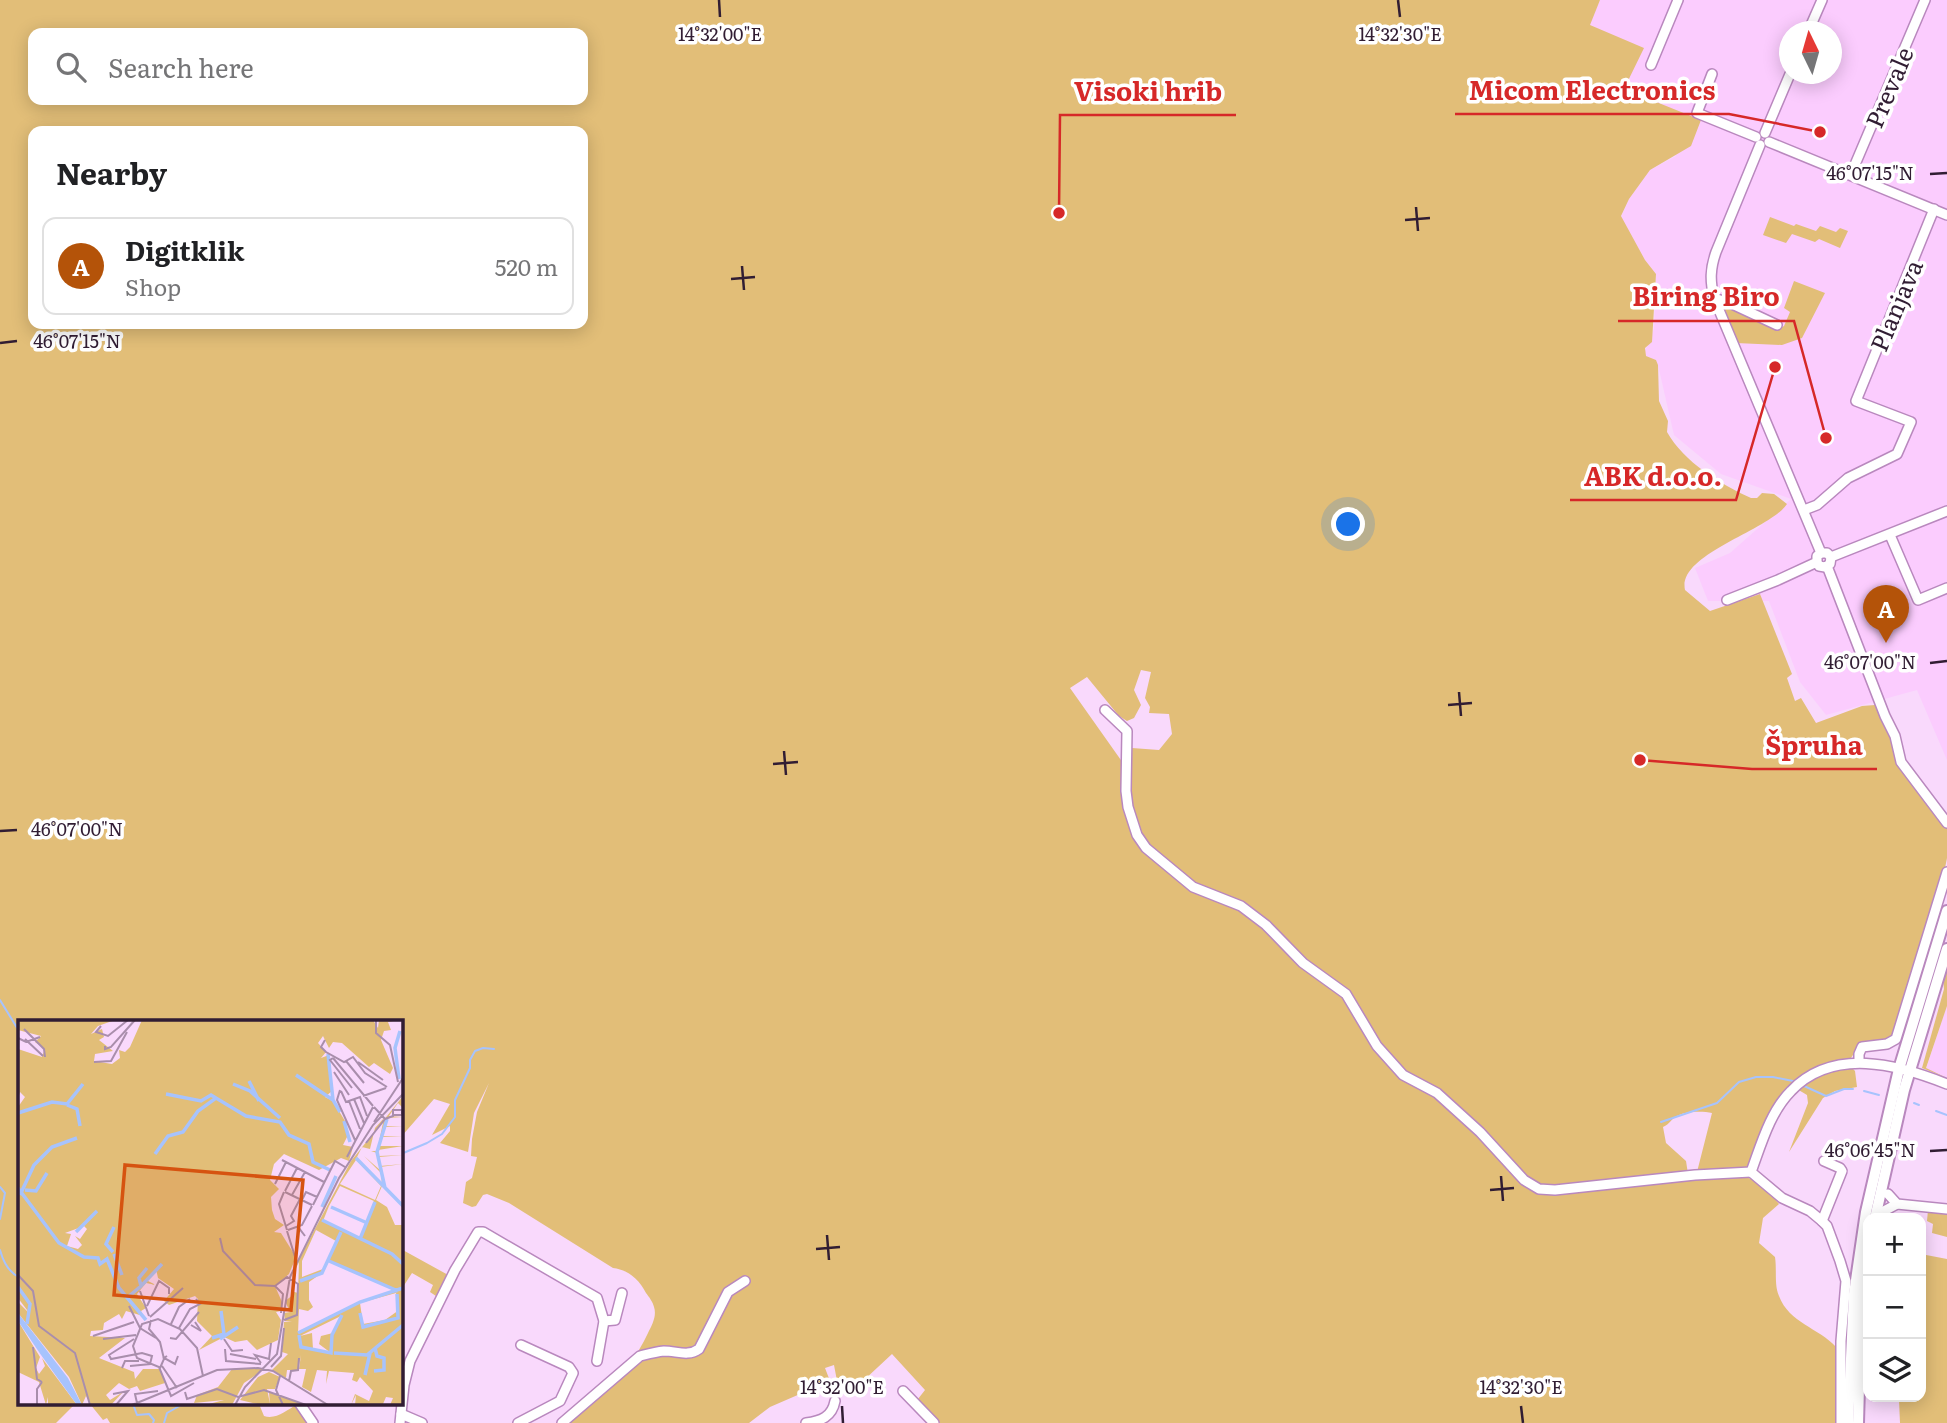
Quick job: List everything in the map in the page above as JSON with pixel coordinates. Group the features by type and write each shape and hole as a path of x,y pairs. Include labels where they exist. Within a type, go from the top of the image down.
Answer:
{"main road":[{"path":"1848,1423 1850,1338 1859,1256 1874,1172 1946,913"},
{"path":"1880,1213 1904,1071 1947,949"},
{"path":"1858,1423 1861,1314 1866,1276"}],"street":[{"path":"1651,65 1678,0"},
{"path":"1813,21 1822,0"},
{"name":"Prevale","path":"1851,174 1924,0"},
{"path":"1713,74 1697,113 1947,215"},
{"path":"1786,84 1711,268 1710,283 1821,553"},
{"name":"Planjava","path":"1804,510 1817,505 1847,478 1897,454 1911,422 1856,401 1934,209"},
{"path":"1714,298 1777,325"},
{"path":"1946,514 1890,535 1829,562 1821,567 1817,562 1817,556 1827,553 1829,562 1885,716 1895,736 1901,762 1947,823"},
{"path":"1890,535 1918,600 1947,588"},
{"path":"1727,600 1817,562"},
{"path":"1105,710 1127,731 1128,807 1137,835 1146,848 1193,887 1241,905 1303,963 1346,994 1377,1046 1393,1065 1403,1075 1437,1093 1480,1132 1524,1180 1539,1189 1555,1190 1695,1175 1751,1172 1782,1198 1822,1221 1827,1226 1846,1281 1840,1341 1840,1423"},
{"path":"1859,1062 1862,1047 1887,1044 1896,1039 1947,872"},
{"path":"1751,1172 1765,1133 1790,1091 1822,1070 1859,1062 1904,1071 1947,1084"},
{"path":"1822,1221 1842,1171 1824,1161"},
{"path":"1881,1213 1888,1194 1897,1205 1947,1209"},
{"path":"402,1402 410,1361 455,1270 478,1232 483,1232 594,1295 604,1321 597,1361"},
{"path":"562,1423 640,1356 656,1352 696,1352 728,1292 745,1281"},
{"path":"604,1321 615,1320 622,1293"},
{"path":"518,1423 560,1401 573,1373 569,1367 521,1345"},
{"path":"903,1391 934,1423"},
{"path":"806,1423 824,1418 832,1412 835,1401"},
{"path":"304,1406 313,1423"},
{"path":"400,1418 422,1423"}],"shaded area":[{"path":"0,0 1600,0 1590,25 1644,48 1624,89 1701,120 1691,146 1650,170 1629,199 1621,216 1645,260 1656,274 1652,342 1645,348 1646,356 1656,360 1658,365 1659,401 1668,421 1667,432 1683,453 1715,479 1751,498 1757,498 1762,493 1774,494 1787,504 1762,524 1695,565 1686,577 1685,590 1710,611 1760,594 1792,674 1787,678 1795,701 1801,698 1816,723 1862,706 1875,705 1891,735 1898,764 1921,790 1947,828 1947,858 1943,878 1893,1037 1861,1042 1851,1058 1821,1067 1791,1085 1773,1112 1750,1163 1744,1169 1697,1172 1712,1113 1690,1112 1677,1116 1663,1127 1666,1143 1686,1161 1688,1174 1541,1188 1525,1178 1486,1136 1436,1090 1399,1068 1378,1043 1351,996 1314,970 1255,912 1233,899 1201,889 1151,849 1140,835 1130,803 1132,748 1159,750 1172,734 1169,714 1149,713 1150,707 1145,698 1151,672 1141,670 1134,690 1141,705 1134,718 1127,721 1119,716 1087,677 1070,688 1123,763 1122,790 1131,829 1148,855 1193,891 1236,907 1251,916 1295,960 1349,1000 1374,1045 1397,1074 1438,1098 1466,1120 1524,1182 1537,1191 1552,1193 1636,1182 1737,1174 1754,1180 1768,1190 1779,1204 1763,1218 1759,1243 1775,1257 1777,1287 1784,1305 1797,1319 1836,1347 1836,1423 940,1423 918,1399 925,1390 892,1354 849,1394 838,1386 834,1365 825,1368 830,1381 770,1407 749,1423 564,1423 630,1363 651,1327 655,1310 640,1283 632,1276 613,1268 509,1203 487,1194 483,1195 476,1206 463,1203 466,1182 472,1178 477,1157 471,1156 477,1112 489,1083 474,1113 468,1152 440,1143 450,1131 450,1126 432,1135 450,1104 434,1099 402,1136 402,1020 18,1020 18,1406 73,1406 56,1423 0,1423"},
{"path":"1600,0 1947,0 1947,760 1917,690 1826,715 1800,682 1769,601 1708,601 1695,568 1730,553 1791,499 1721,474 1674,435 1658,365 1656,360 1646,356 1645,351 1654,329 1656,274 1621,217 1629,199 1650,170 1676,156 1624,89 1630,73 1589,25"},
{"path":"1770,217 1816,231 1820,226 1836,232 1840,228 1848,231 1840,248 1819,239 1815,242 1792,234 1786,243 1763,235"},
{"path":"1794,281 1825,293 1802,338 1782,345 1736,343 1720,304 1777,330 1784,326 1790,312 1784,308"},
{"path":"1947,961 1947,1006 1926,1068 1947,1078 1922,1068 1944,989 1943,978"},
{"path":"1947,1006 1947,1077 1926,1069"},
{"path":"1851,1067 1855,1071 1857,1087 1835,1091 1823,1098 1789,1152 1808,1103 1807,1095 1797,1089 1823,1075"},
{"path":"1928,1210 1947,1210 1947,1237 1932,1233 1933,1224 1927,1221"},
{"path":"402,1250 450,1276 436,1296 430,1292 433,1285 412,1273 402,1288"},
{"path":"1926,1255 1947,1259 1947,1423 1900,1423 1899,1402 1926,1402"},
{"path":"92,1406 260,1406 264,1416 273,1417 297,1406 309,1423 110,1423 107,1418 103,1420"}],"waterway":[{"path":"0,1000 18,1029"},
{"path":"402,1154 442,1134 455,1117 455,1100 475,1051 483,1048 494,1049"},
{"path":"1661,1122 1717,1103 1739,1082 1756,1077 1793,1081"},
{"path":"1804,1086 1826,1096 1844,1089 1853,1089"},
{"path":"1864,1091 1879,1095"},
{"path":"1914,1103 1919,1105"},
{"path":"1936,1111 1947,1115"},
{"path":"0,1187 5,1193 0,1219"},
{"path":"0,1250 6,1266 18,1276"},
{"path":"134,1406 137,1415 149,1414 154,1420 153,1423"},
{"path":"164,1423 167,1413 179,1406"}],"place":[{"name":"Micom Electronics","path":"1820,132"},
{"name":"Visoki hrib","path":"1059,213"},
{"name":"ABK d.o.o.","path":"1775,367"},
{"name":"Biring Biro","path":"1826,438"},
{"name":"Digitklik","path":"1886,643"},
{"name":"Špruha","path":"1640,760"}]}
